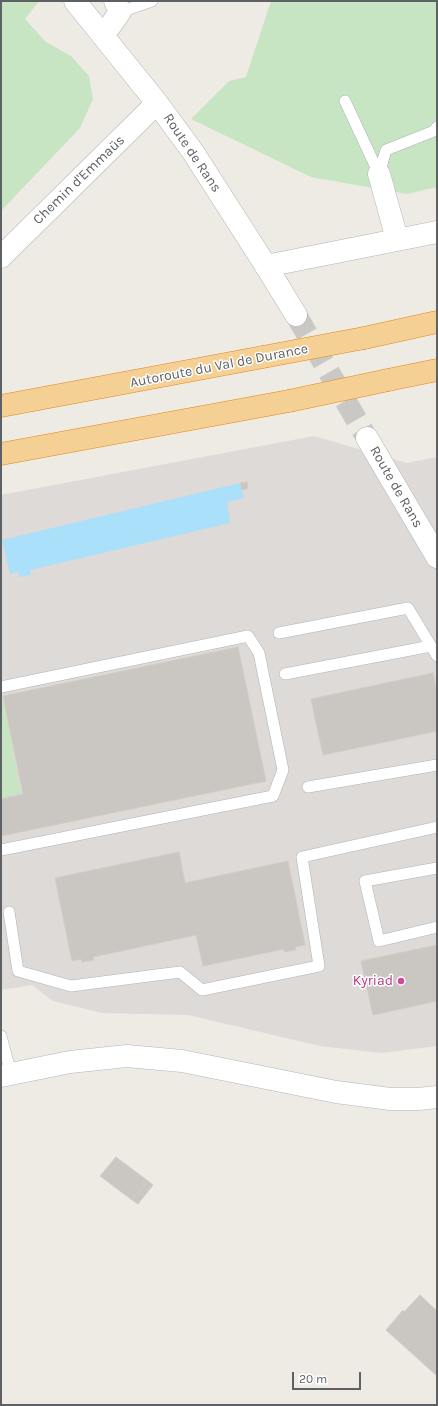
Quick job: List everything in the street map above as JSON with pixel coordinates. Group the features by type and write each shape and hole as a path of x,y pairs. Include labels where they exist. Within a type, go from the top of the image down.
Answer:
{"highway":[{"name":"Autoroute du Val de Durance","path":"1,406 364,338 437,322"},
{"path":"1,454 437,372"}],"street":[{"name":"Route de Rans","path":"75,1 104,36 193,152 296,315"},
{"path":"104,36 118,7"},
{"name":"Chemin d'Emmaüs","path":"1,257 157,104"},
{"path":"379,174 397,240"},
{"path":"266,266 437,232"},
{"name":"Route de Rans","path":"367,438 437,557"},
{"path":"6,1075 70,1062 127,1056 182,1061 336,1092 390,1099 419,1099 437,1097"}],"lane":[{"path":"118,7 152,1"},
{"path":"345,101 379,174"},
{"path":"379,174 386,150 434,131 437,127"},
{"path":"279,633 408,608 437,656"},
{"path":"1,687 248,636 259,653 283,770 273,796 1,850"},
{"path":"285,674 431,646"},
{"path":"308,787 437,764"},
{"path":"9,912 18,971 71,986 180,972 202,990 319,966 302,858 437,827"},
{"path":"437,868 365,881 378,941 437,927"},
{"path":"1,1036 6,1075"}],"shaded area":[{"path":"314,436 407,463 437,457 437,1046 382,1053 320,1046 188,1015 102,1013 53,1001 32,985 1,990 1,495"}],"green space":[{"path":"1,1 39,1 25,19 46,42 71,56 89,76 93,99 80,128 1,211"},
{"path":"271,1 437,1 437,187 407,194 311,177 191,119 229,81 246,77"},
{"path":"4,702 21,795 1,799 1,706"}],"water":[{"path":"240,483 244,498 227,502 230,523 30,570 31,575 19,577 19,572 10,574 2,540"}],"building":[{"path":"247,482 248,488 242,490 240,483"},
{"path":"238,647 266,781 1,836 1,799 23,794 3,696"},
{"path":"433,673 437,694 437,731 323,755 311,699"},
{"path":"179,852 185,883 288,861 305,945 295,947 296,950 284,952 284,949 203,966 196,935 93,957 94,960 82,962 81,959 72,961 55,878"},
{"name":"Kyriad","path":"437,945 437,1001 373,1015 361,961"},
{"path":"116,1157 148,1181 132,1200 100,1176"},
{"path":"148,1181 153,1185 138,1204 132,1200"},
{"path":"420,1295 437,1311 437,1376 386,1330 403,1310 404,1312"}],"tunnel":[{"path":"296,315 367,438"}],"place":[{"name":"Kyriad","path":"401,981"}]}
